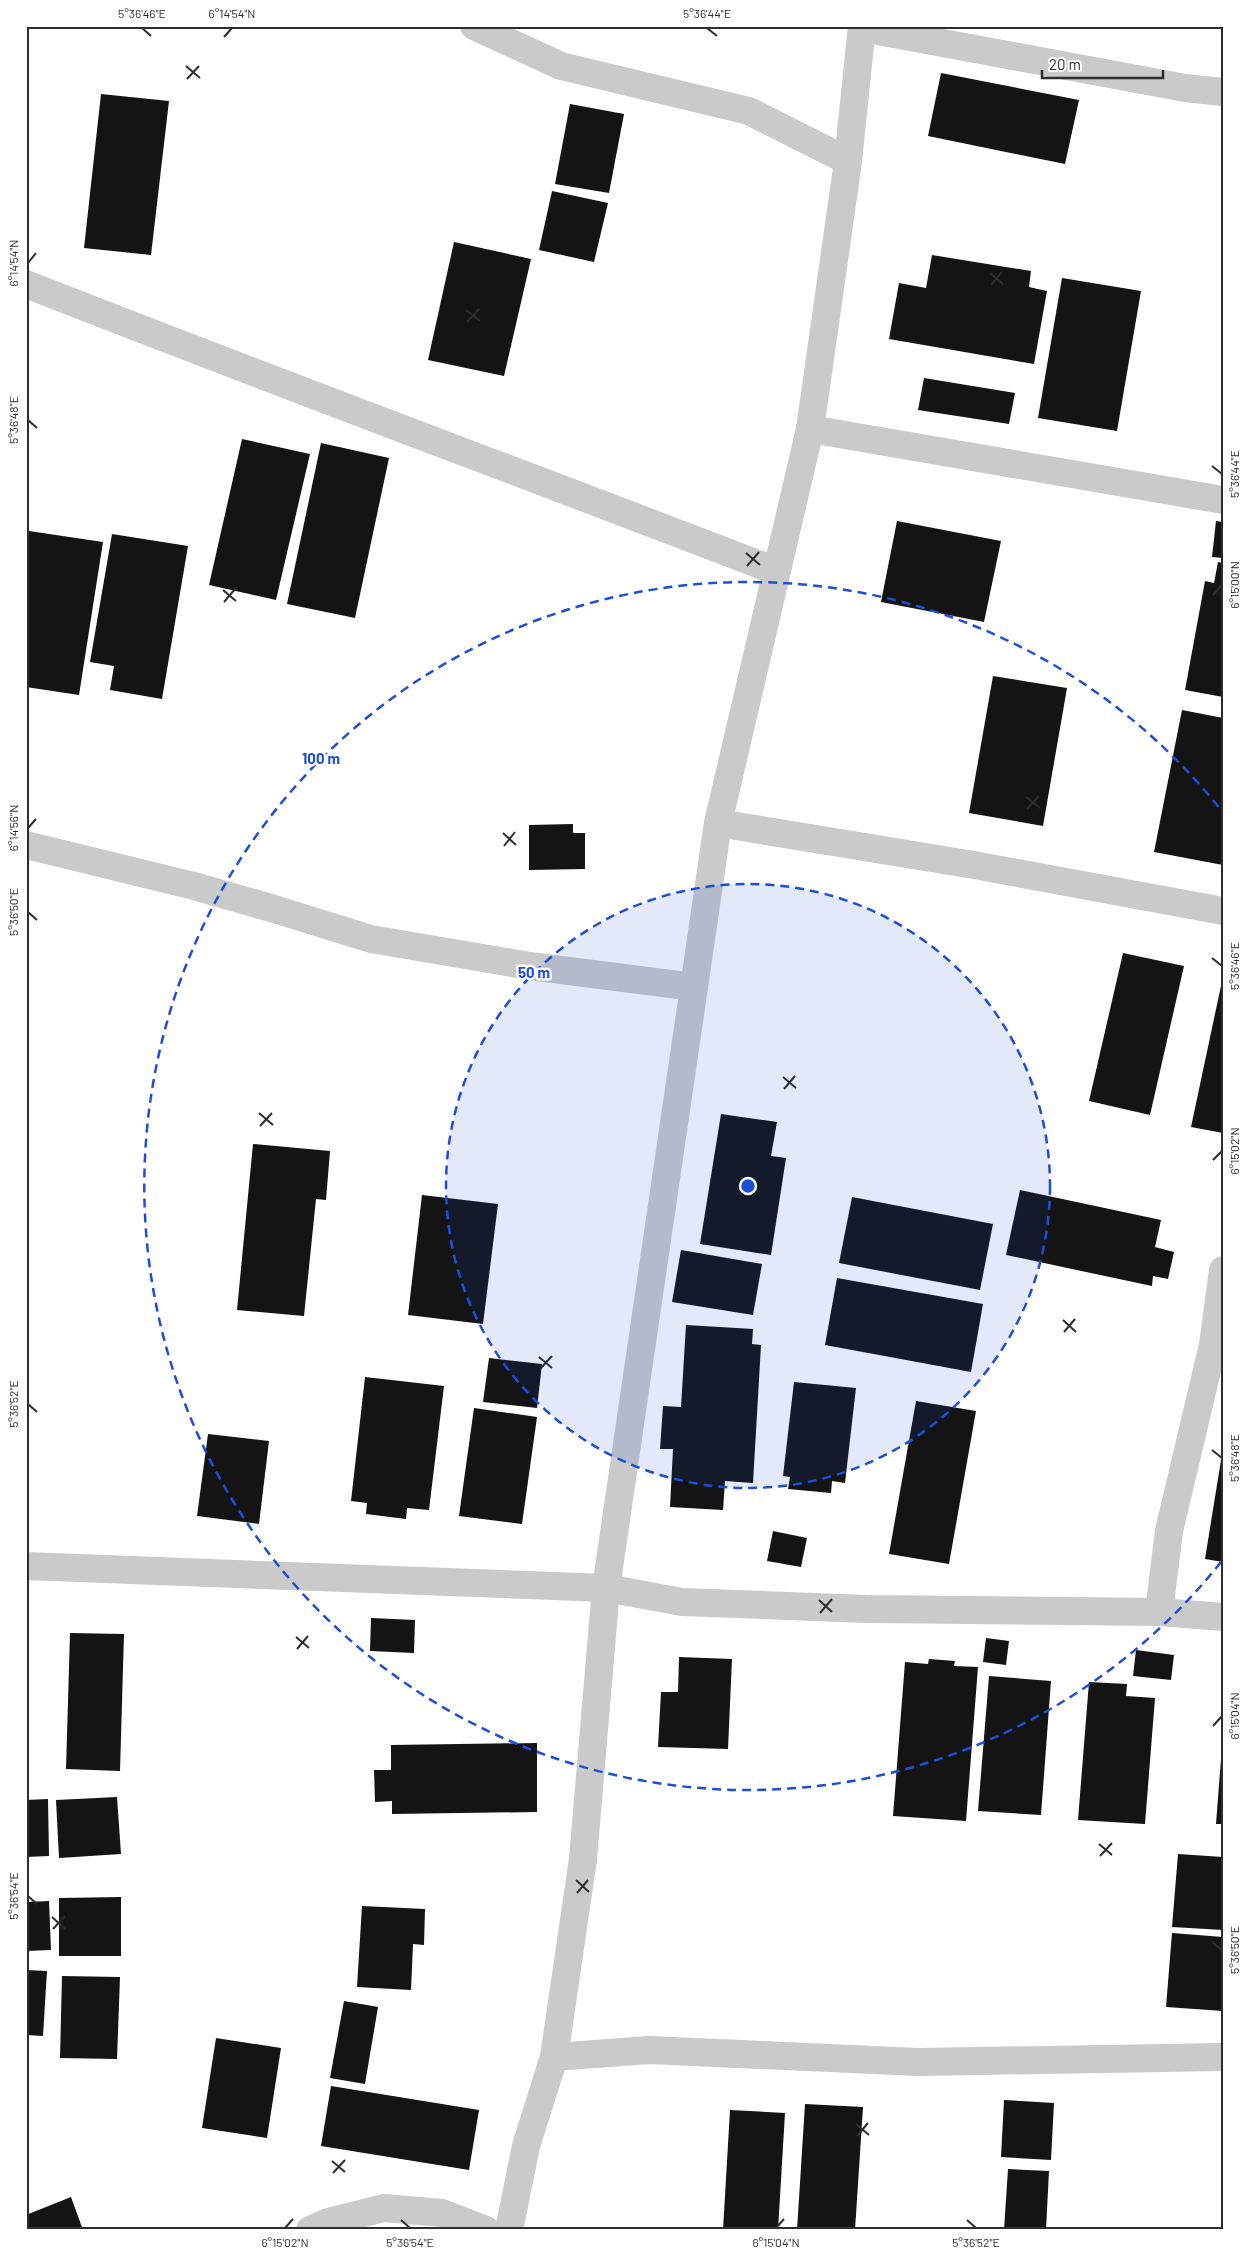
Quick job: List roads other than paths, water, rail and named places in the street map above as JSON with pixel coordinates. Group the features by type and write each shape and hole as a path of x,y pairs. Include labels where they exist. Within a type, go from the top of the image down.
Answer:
{"street":[{"path":"474,26 561,66 749,111 848,161"},
{"path":"509,2230 526,2146 554,2057 583,1859 606,1588 718,823 810,429 848,161 862,27 1185,88 1223,92"},
{"path":"26,284 245,370 509,468 776,571"},
{"path":"810,429 1223,500"},
{"path":"718,823 974,865 1223,911"},
{"path":"26,845 202,889 371,939 530,966 694,987"},
{"path":"1159,1612 1169,1532 1213,1345 1223,1270"},
{"path":"26,1566 606,1588 682,1602 867,1608 1159,1612 1223,1617"},
{"path":"554,2057 648,2050 918,2062 1223,2057"},
{"path":"310,2230 328,2222 384,2208 442,2213 486,2230"}]}
